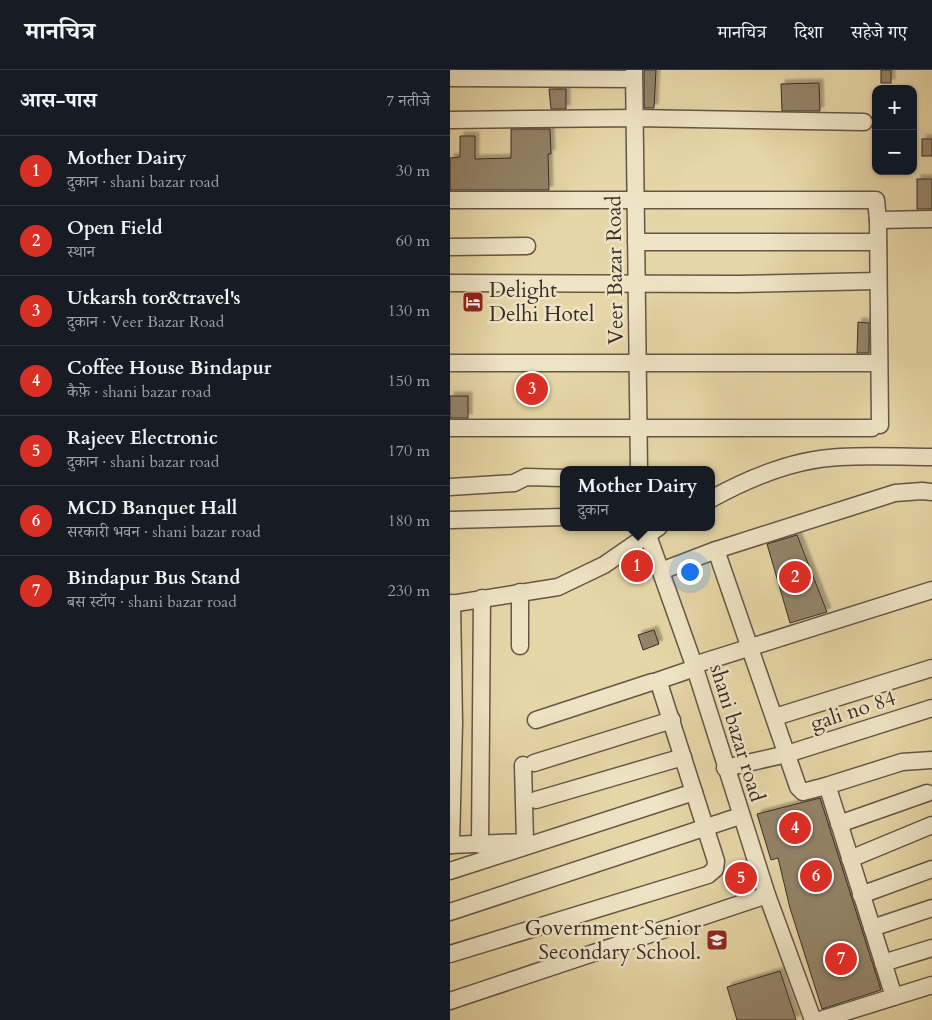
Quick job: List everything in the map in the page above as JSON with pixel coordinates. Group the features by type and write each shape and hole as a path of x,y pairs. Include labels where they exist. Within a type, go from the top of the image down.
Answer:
{"street":[{"path":"450,78 634,74"},
{"name":"Veer Bazar Road","path":"634,74 639,466"},
{"path":"450,120 635,118 864,122"},
{"path":"450,200 872,199 878,202 879,363 876,426 450,428"},
{"path":"878,220 932,219"},
{"path":"636,242 878,242"},
{"path":"450,247 527,246"},
{"path":"450,283 637,282 738,284 878,281"},
{"path":"450,362 879,363"},
{"path":"715,497 752,480 820,459 840,456 932,457"},
{"path":"450,487 514,483 526,477 560,478"},
{"path":"661,571 716,550 895,493 907,491 932,492"},
{"path":"450,520 560,517"},
{"path":"648,531 625,551 584,576 558,587 451,604 454,723 451,845 525,842 528,764 672,720"},
{"name":"shani bazar road","path":"651,531 661,571 694,667 740,816 813,1020"},
{"path":"716,550 800,791 807,792 902,762 932,760"},
{"path":"536,720 657,682 694,667 932,590"},
{"path":"520,592 520,646"},
{"path":"480,845 482,598"},
{"path":"775,717 932,668"},
{"path":"450,954 708,875 715,869 716,860 662,686 657,682"},
{"name":"gali no 84","path":"726,768 787,754 932,708"},
{"path":"536,800 683,757"},
{"path":"826,786 894,997"},
{"path":"450,871 694,792"},
{"path":"839,824 926,793"},
{"path":"450,912 740,816"},
{"path":"850,859 932,825"},
{"path":"861,895 932,869"},
{"path":"450,1001 767,895"},
{"path":"872,928 932,908"},
{"path":"883,963 932,948"},
{"path":"820,1020 868,1013 894,997 932,985"}],"building":[{"path":"644,70 656,70 654,108 644,108"},
{"path":"881,70 891,70 891,83 881,83"},
{"path":"819,83 820,111 782,111 781,84"},
{"path":"549,89 566,89 566,109 551,109"},
{"path":"511,129 550,129 551,154 548,154 549,190 450,190 450,158 460,157 460,136 475,136 475,159 511,158"},
{"path":"922,139 932,139 932,156 922,156"},
{"path":"917,179 932,179 932,209 917,209"},
{"path":"858,322 869,323 869,353 857,353"},
{"path":"450,396 468,396 468,418 450,418"},
{"path":"797,535 827,612 790,623 767,544"},
{"path":"654,630 659,644 643,650 638,635"},
{"path":"820,798 881,990 822,1009 790,908 778,858 771,860 757,814"},
{"path":"745,863 753,889 738,894 730,868"},
{"path":"780,971 796,1020 737,1020 727,987"}],"place":[{"name":"Delight Delhi Hotel","path":"473,302"},
{"name":"Utkarsh tor&travel's","path":"532,389"},
{"name":"Mother Dairy","path":"637,566"},
{"name":"Open Field","path":"795,577"},
{"name":"Coffee House Bindapur","path":"795,828"},
{"name":"MCD Banquet Hall","path":"816,876"},
{"name":"Rajeev Electronic","path":"741,878"},
{"name":"Government Senior Secondary School.","path":"717,940"},
{"name":"Bindapur Bus Stand","path":"841,959"}]}
